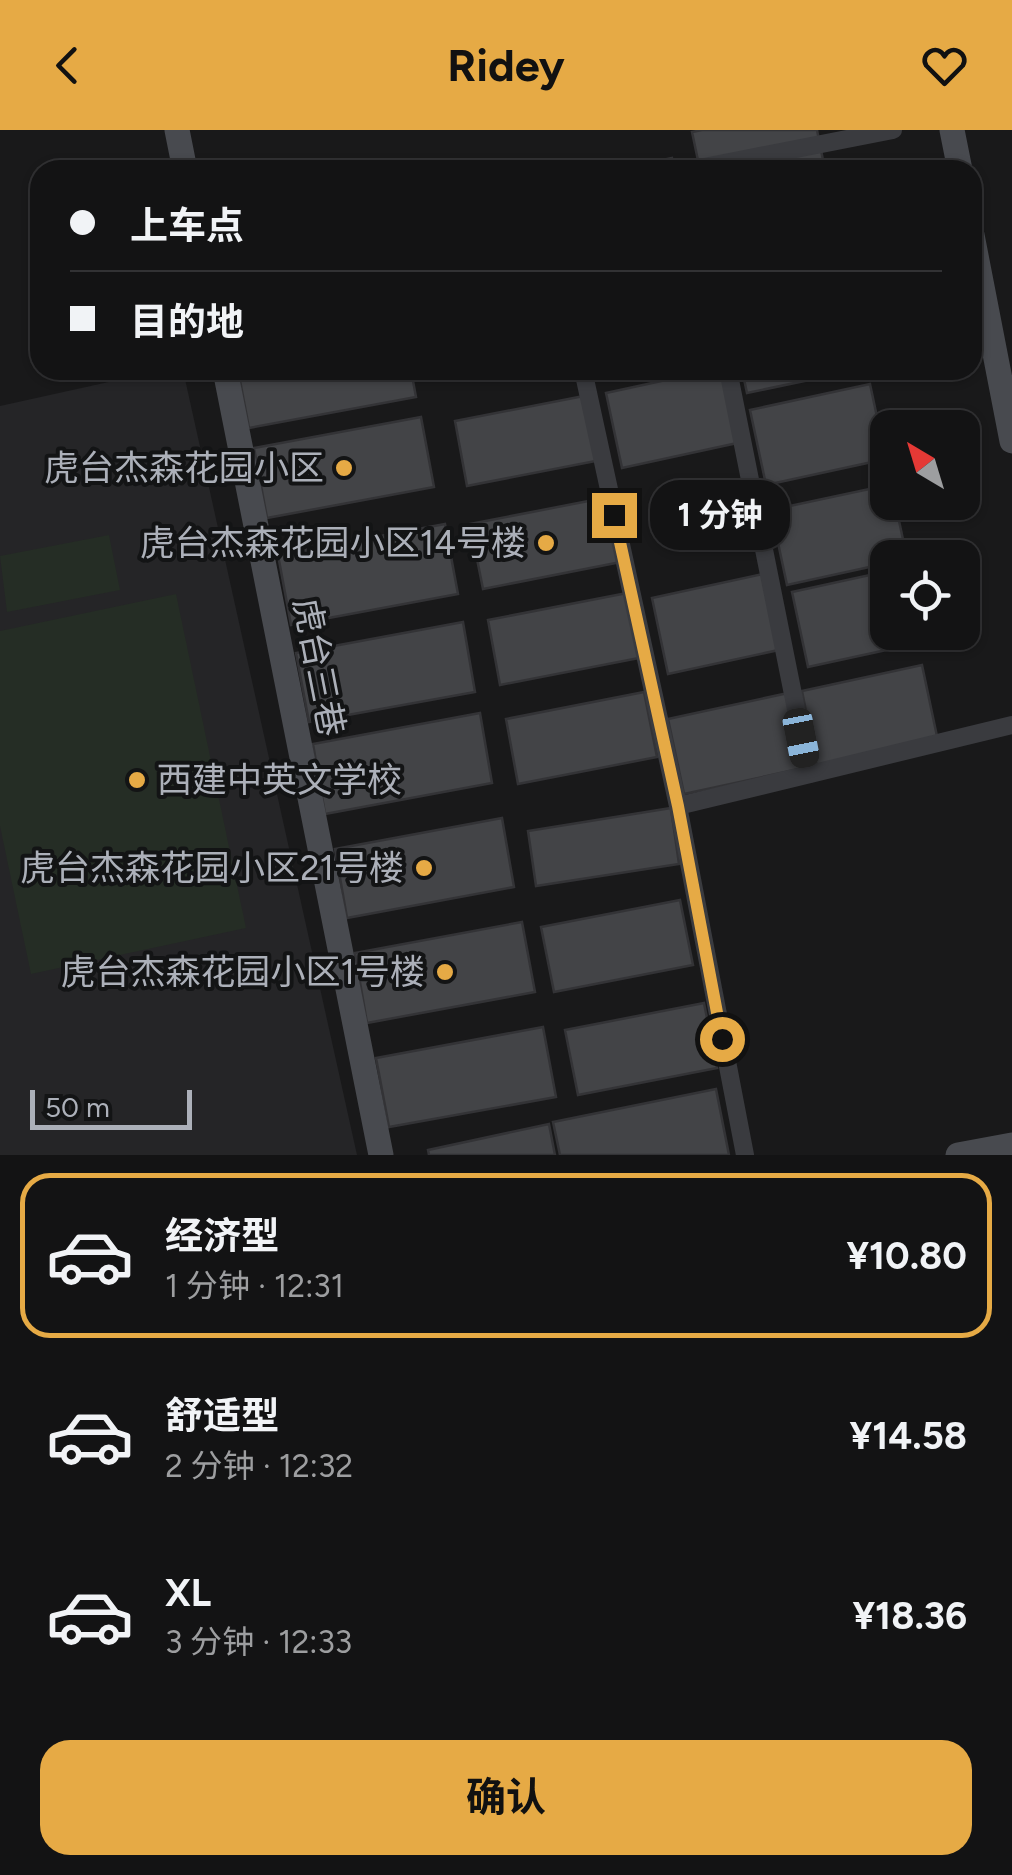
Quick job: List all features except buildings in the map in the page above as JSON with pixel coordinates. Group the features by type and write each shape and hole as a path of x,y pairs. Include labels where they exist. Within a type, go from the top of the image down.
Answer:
{"street":[{"path":"177,130 183,160"},
{"path":"740,160 893,130"},
{"path":"952,130 958,160"},
{"path":"982,286 1012,440"},
{"name":"虎台三巷","path":"226,380 380,1155"},
{"path":"585,380 678,806 745,1155"},
{"path":"730,380 808,774"},
{"path":"678,806 1012,725"},
{"path":"958,1155 1012,1145"}],"shaded area":[{"name":"西建中英文学校","path":"118,380 185,380 357,1155 0,1155 0,406"},
{"path":"109,535 120,590 7,612 0,556"},
{"path":"176,594 246,928 31,974 0,826 0,631"}],"place":[{"name":"虎台杰森花园小区","path":"344,468"},
{"name":"虎台杰森花园小区14号楼","path":"546,543"},
{"name":"西建中英文学校","path":"137,780"},
{"name":"虎台杰森花园小区21号楼","path":"424,868"},
{"name":"虎台杰森花园小区1号楼","path":"445,972"}],"route":[{"path":"614,515 678,806 722,1039"}]}
